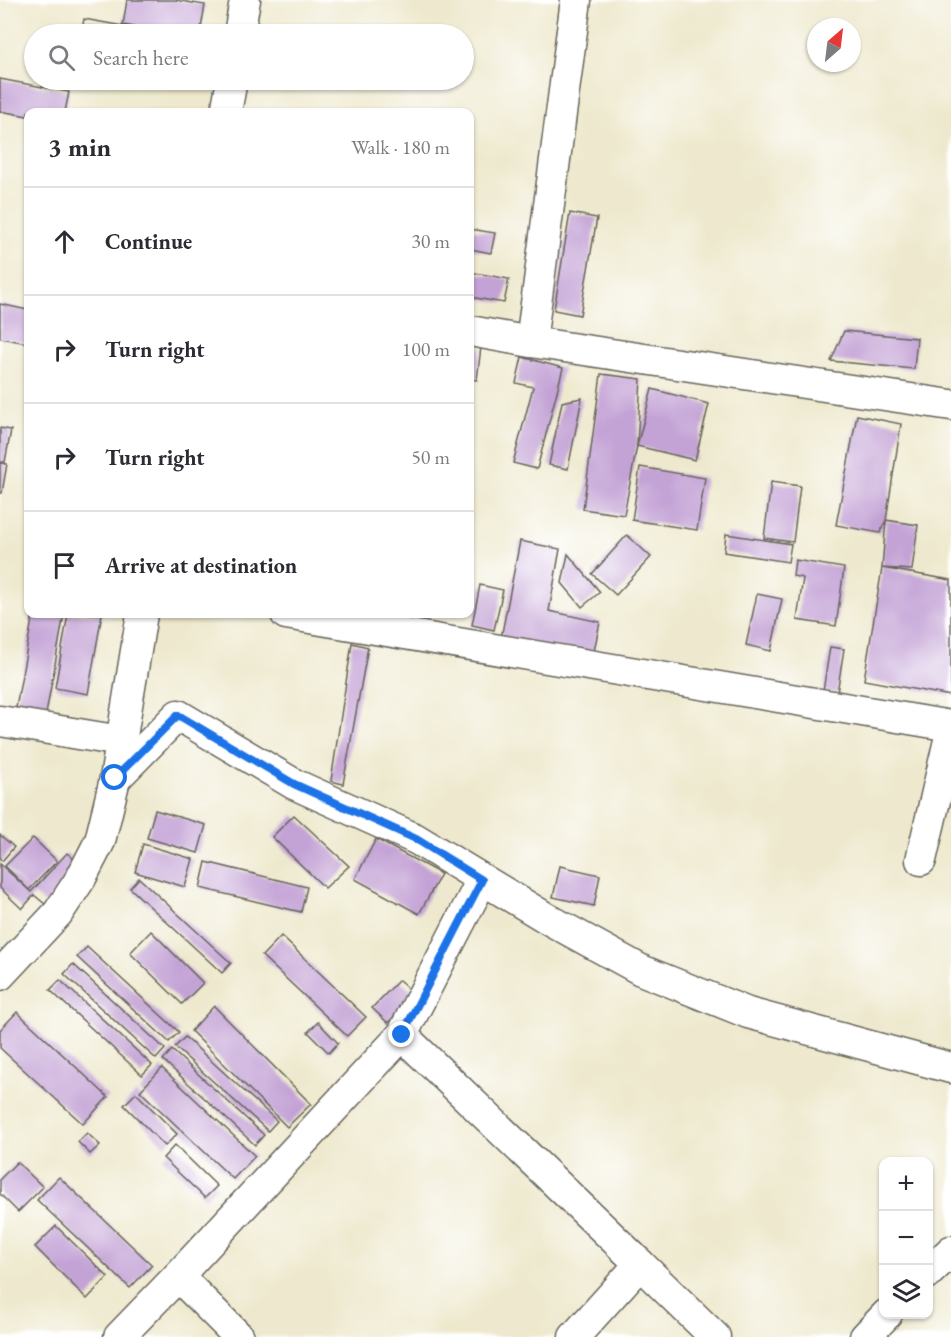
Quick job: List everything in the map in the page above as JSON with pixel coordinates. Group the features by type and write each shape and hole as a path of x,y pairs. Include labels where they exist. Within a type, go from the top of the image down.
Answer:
{"street":[{"path":"241,24 245,0"},
{"path":"531,342 576,0"},
{"path":"227,108 230,90"},
{"path":"474,332 951,405"},
{"path":"0,975 58,913 81,878 100,841 115,778 141,618"},
{"path":"310,618 951,726"},
{"path":"115,778 178,715 294,784 416,839 548,919 641,970 748,1013 951,1068"},
{"path":"0,721 121,741"},
{"path":"921,860 951,732"},
{"path":"119,1337 402,1035 482,880"},
{"path":"402,1035 715,1337"},
{"path":"933,1268 951,1251"},
{"path":"574,1337 640,1264"},
{"path":"178,1276 239,1337"},
{"path":"865,1337 882,1319"}],"building":[{"path":"127,0 175,0 205,5 202,24 123,24"},
{"path":"84,19 112,24 83,24"},
{"path":"0,79 24,84 24,90 69,92 66,108 24,108 24,115 0,111"},
{"path":"570,213 597,218 580,315 554,310"},
{"path":"474,230 495,233 491,253 474,250"},
{"path":"474,273 509,279 504,303 474,298"},
{"path":"0,304 24,309 24,342 0,338"},
{"path":"844,331 917,338 914,369 831,361"},
{"path":"474,346 481,347 477,380 474,380"},
{"path":"522,357 563,368 537,469 513,463 533,387 516,383"},
{"path":"601,374 641,379 637,446 624,515 583,509"},
{"path":"652,389 709,404 695,460 637,446"},
{"path":"582,398 568,469 549,465 562,402"},
{"path":"857,415 901,424 886,520 880,533 836,525"},
{"path":"0,428 11,430 5,462 0,462"},
{"path":"0,463 7,464 2,493 0,493"},
{"path":"640,467 705,478 697,530 632,520"},
{"path":"771,482 800,486 793,542 764,538"},
{"path":"886,520 918,525 912,570 882,568"},
{"path":"726,534 791,544 788,562 724,552"},
{"path":"627,535 651,557 616,595 592,574"},
{"path":"520,541 560,549 549,611 600,622 593,656 501,638"},
{"path":"568,554 600,592 582,607 562,583"},
{"path":"795,560 844,568 836,626 797,620 803,578 793,576"},
{"path":"882,568 951,580 951,696 864,680"},
{"path":"480,585 503,590 494,630 472,625"},
{"path":"757,594 782,599 771,651 746,645"},
{"path":"32,618 63,618 46,714 16,708"},
{"path":"67,618 101,618 88,694 55,688"},
{"path":"388,618 410,618 409,622"},
{"path":"352,643 368,647 343,784 331,781"},
{"path":"830,647 844,649 837,693 823,691"},
{"path":"155,810 206,825 198,853 147,838"},
{"path":"294,815 349,866 325,888 272,837"},
{"path":"0,835 14,847 2,861 0,860"},
{"path":"33,838 57,861 29,890 5,866"},
{"path":"376,839 441,874 419,914 355,879"},
{"path":"143,844 193,859 185,887 135,872"},
{"path":"67,853 81,865 45,904 34,895 22,909 0,888 0,864 31,892"},
{"path":"206,862 307,887 301,912 200,888"},
{"path":"560,866 600,875 594,906 553,897"},
{"path":"139,878 231,963 222,973 130,888"},
{"path":"151,931 203,983 182,1004 130,953"},
{"path":"281,936 366,1017 347,1036 262,956"},
{"path":"87,947 179,1032 169,1042 77,957"},
{"path":"73,964 165,1049 156,1059 64,974"},
{"path":"60,980 152,1065 142,1075 50,990"},
{"path":"399,980 415,994 388,1023 372,1008"},
{"path":"214,1006 311,1104 287,1127 191,1031"},
{"path":"17,1012 108,1097 83,1124 0,1048 0,1030"},
{"path":"318,1022 338,1043 329,1053 308,1032"},
{"path":"185,1037 277,1121 268,1131 175,1047"},
{"path":"172,1050 264,1135 255,1145 163,1060"},
{"path":"162,1068 255,1156 233,1179 140,1091"},
{"path":"136,1093 177,1134 165,1146 124,1105"},
{"path":"87,1133 100,1145 90,1154 78,1142"},
{"path":"175,1145 217,1186 205,1198 163,1158"},
{"path":"17,1162 43,1187 18,1212 0,1194 0,1179"},
{"path":"59,1177 152,1265 130,1288 37,1200"},
{"path":"56,1226 108,1277 87,1299 35,1247"}],"route":[{"path":"115,778 178,715 294,784 416,839 482,880 402,1035"}]}
